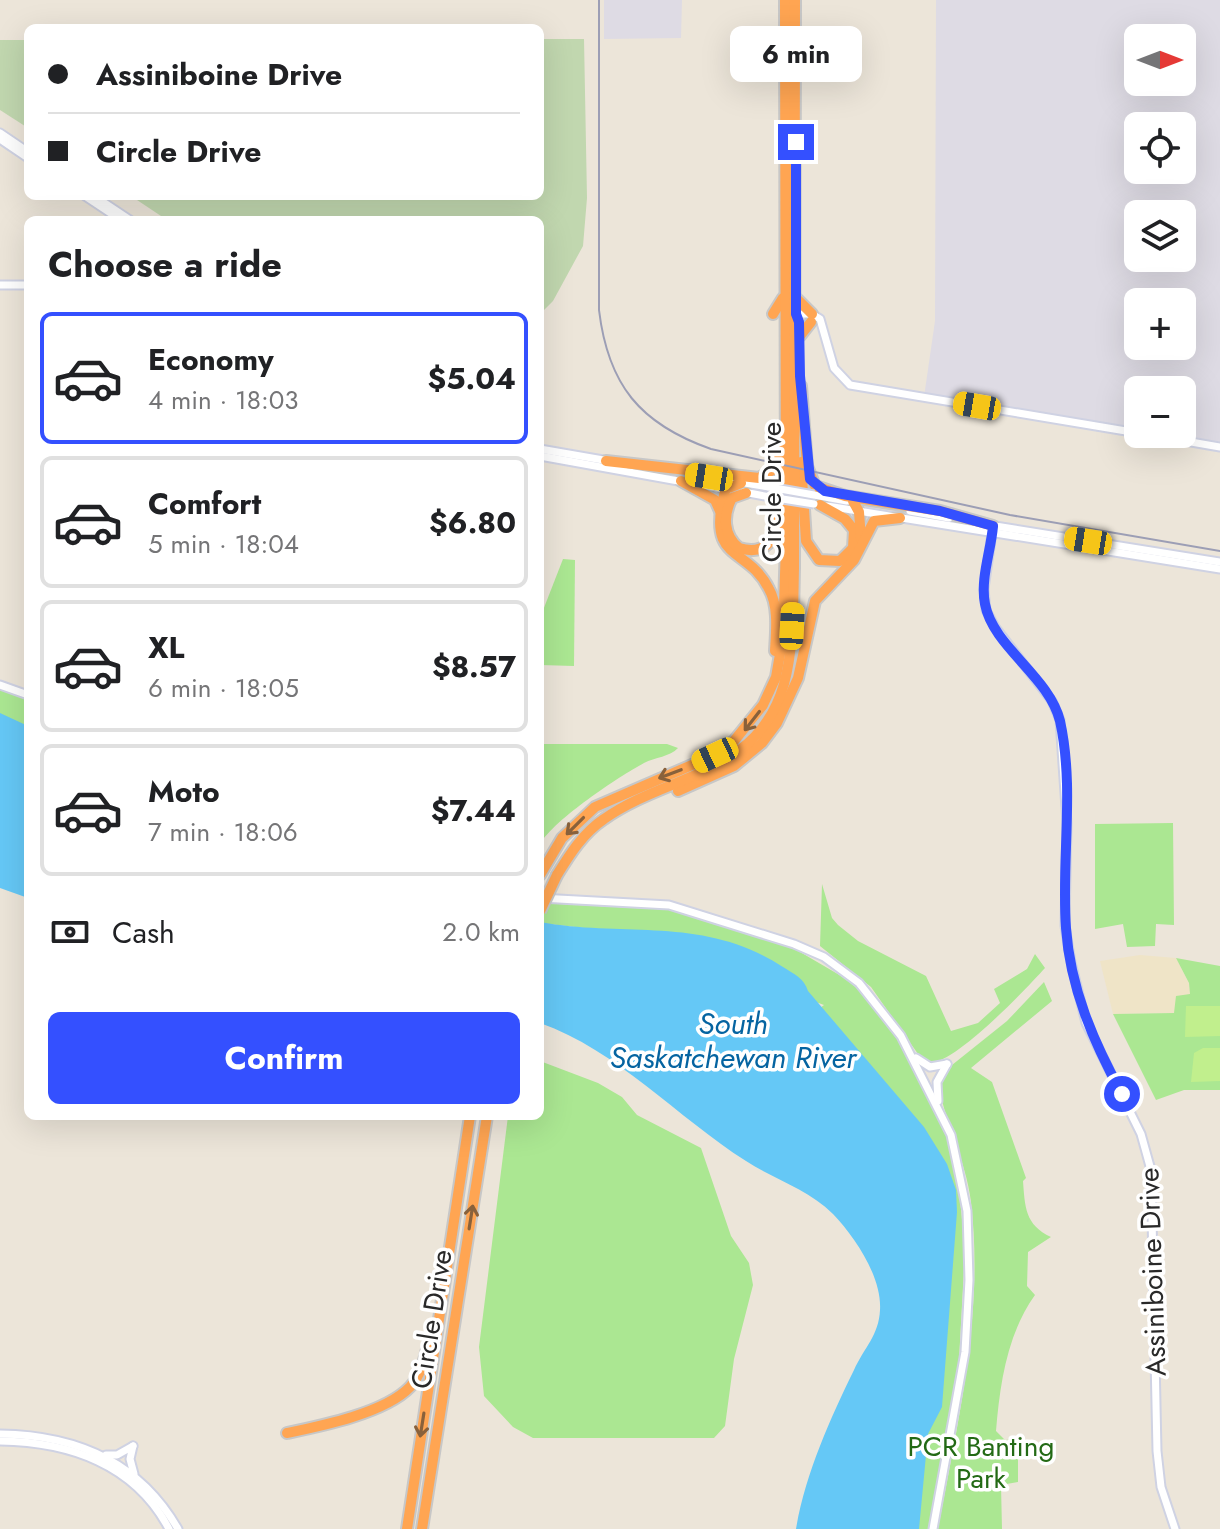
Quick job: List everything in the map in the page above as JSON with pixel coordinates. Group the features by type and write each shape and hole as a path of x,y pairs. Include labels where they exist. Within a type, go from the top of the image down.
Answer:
{"highway":[{"name":"Circle Drive","path":"544,868 562,838 595,807 715,755 734,741 763,705 776,677 784,603 785,352 798,319 786,284 785,0"},
{"name":"Circle Drive","path":"544,903 557,875 587,833 630,805 688,781 736,754 765,723 783,686 791,647 794,580 798,319 795,0"},
{"path":"773,314 781,306 786,284"},
{"path":"777,723 790,687 798,645 801,460 798,319 803,309 796,297"},
{"path":"744,488 730,501 726,529 735,545 760,550 772,541 778,525 785,352"},
{"path":"800,376 807,466 815,486 992,529"},
{"path":"606,461 759,478 776,468 780,444"},
{"path":"801,460 808,547 822,561 840,561 853,548 854,530 845,519 816,501"},
{"path":"681,481 715,500 720,513"},
{"path":"744,488 726,489 720,529 725,546 759,575 772,594 776,677"},
{"path":"853,501 859,512 860,549"},
{"path":"630,805 713,778 749,754 777,723 798,678 815,601 851,564 874,521 900,518"},
{"name":"Circle Drive","path":"407,1529 469,1120"},
{"name":"Circle Drive","path":"425,1529 486,1120"},
{"path":"287,1433 325,1426 406,1390 422,1367 442,1293"}],"street":[{"path":"0,133 24,152"},
{"path":"0,139 24,153"},
{"path":"91,200 115,216"},
{"path":"100,200 124,216"},
{"path":"0,285 24,285"},
{"path":"798,319 823,325 834,368 850,385 1124,431"},
{"path":"1196,443 1220,447"},
{"path":"544,450 816,501 859,512 1220,562"},
{"path":"544,457 726,489"},
{"path":"816,501 853,501 1220,569"},
{"name":"Assiniboine Drive","path":"992,529 984,589 986,610 995,627 1052,701 1060,720 1067,823 1065,926 1086,1023 1141,1134 1151,1170 1157,1451 1161,1487 1175,1529"},
{"path":"0,685 24,694"},
{"path":"544,898 683,908 816,952 859,983 889,1018 909,1049 940,1107 956,1149 964,1187 969,1280 959,1395 933,1529"},
{"path":"909,1049 926,1066 947,1064 937,1082 940,1107"},
{"path":"0,1434 58,1438 104,1455 135,1476 156,1496 178,1529"},
{"path":"0,1441 60,1446 101,1462 141,1491 169,1529"},
{"path":"104,1455 117,1455 133,1446 130,1462 135,1476"}],"shaded area":[{"path":"604,0 682,0 681,38 604,39"},
{"path":"936,0 1220,0 1220,447 1196,443 1196,376 1124,376 1124,431 924,397 935,321"},
{"path":"1140,955 1176,958 1189,983 1190,995 1174,1013 1113,1014 1100,961"}],"green space":[{"path":"544,39 584,39 587,198 583,246 553,301 544,310 544,216 161,216 137,200 544,200"},
{"path":"0,40 24,40 24,125 0,110"},
{"path":"563,559 575,560 574,666 544,665 544,608"},
{"path":"0,689 24,698 24,732 0,718"},
{"path":"544,744 667,744 678,748 644,763 604,788 544,839"},
{"path":"1173,823 1174,925 1156,924 1155,946 1127,947 1123,924 1095,929 1095,824"},
{"path":"822,884 832,918 838,925 858,941 926,976 951,1031 978,1023 1000,1003 994,989 1027,969 1035,954 1045,968 972,1039 941,1060 929,1063 918,1054 871,987 820,946"},
{"path":"544,903 673,910 795,949 848,980 868,999 897,1038 949,1141 959,1189 965,1250 959,1360 929,1529 916,1529 921,1473 820,1008 824,1005 628,933 544,923"},
{"path":"1176,958 1220,966 1220,1090 1184,1090 1156,1100 1113,1014 1174,1013 1176,996 1190,994 1189,983"},
{"name":"PCR Banting Park","path":"1044,982 1052,1001 971,1068 992,1082 1026,1178 1023,1181 1028,1214 1036,1227 1051,1237 1028,1252 1027,1286 1035,1295 1011,1343 1000,1395 996,1431 1005,1440 1018,1439 1018,1482 1001,1485 1002,1529 938,1529 967,1367 974,1285 971,1202 939,1084 952,1065 1007,1021"},
{"path":"1186,1006 1220,1006 1220,1036 1185,1037"},
{"path":"1203,1048 1220,1048 1220,1081 1191,1082 1194,1053"},
{"path":"544,1063 598,1083 622,1097 637,1115 701,1148 731,1236 749,1263 753,1285 734,1359 725,1426 714,1438 533,1438 513,1427 484,1396 479,1347 507,1120 544,1120"}],"water":[{"path":"0,713 24,724 24,897 0,888"},
{"name":"South Saskatchewan River","path":"544,922 664,931 724,940 753,951 795,974 924,1127 947,1164 956,1190 957,1212 942,1407 928,1434 919,1529 796,1529 805,1488 819,1448 879,1319 877,1284 866,1258 850,1234 823,1205 721,1144 621,1067 568,1035 544,1025"}],"railway":[{"path":"599,0 599,310 610,360 632,398 647,414 686,439 711,449 1010,515 1220,551"}],"route":[{"path":"796,142 796,314 810,479 825,491 940,511 993,526 983,596 986,610 995,627 1053,702 1060,720 1067,823 1067,940 1086,1023 1122,1094"}]}
